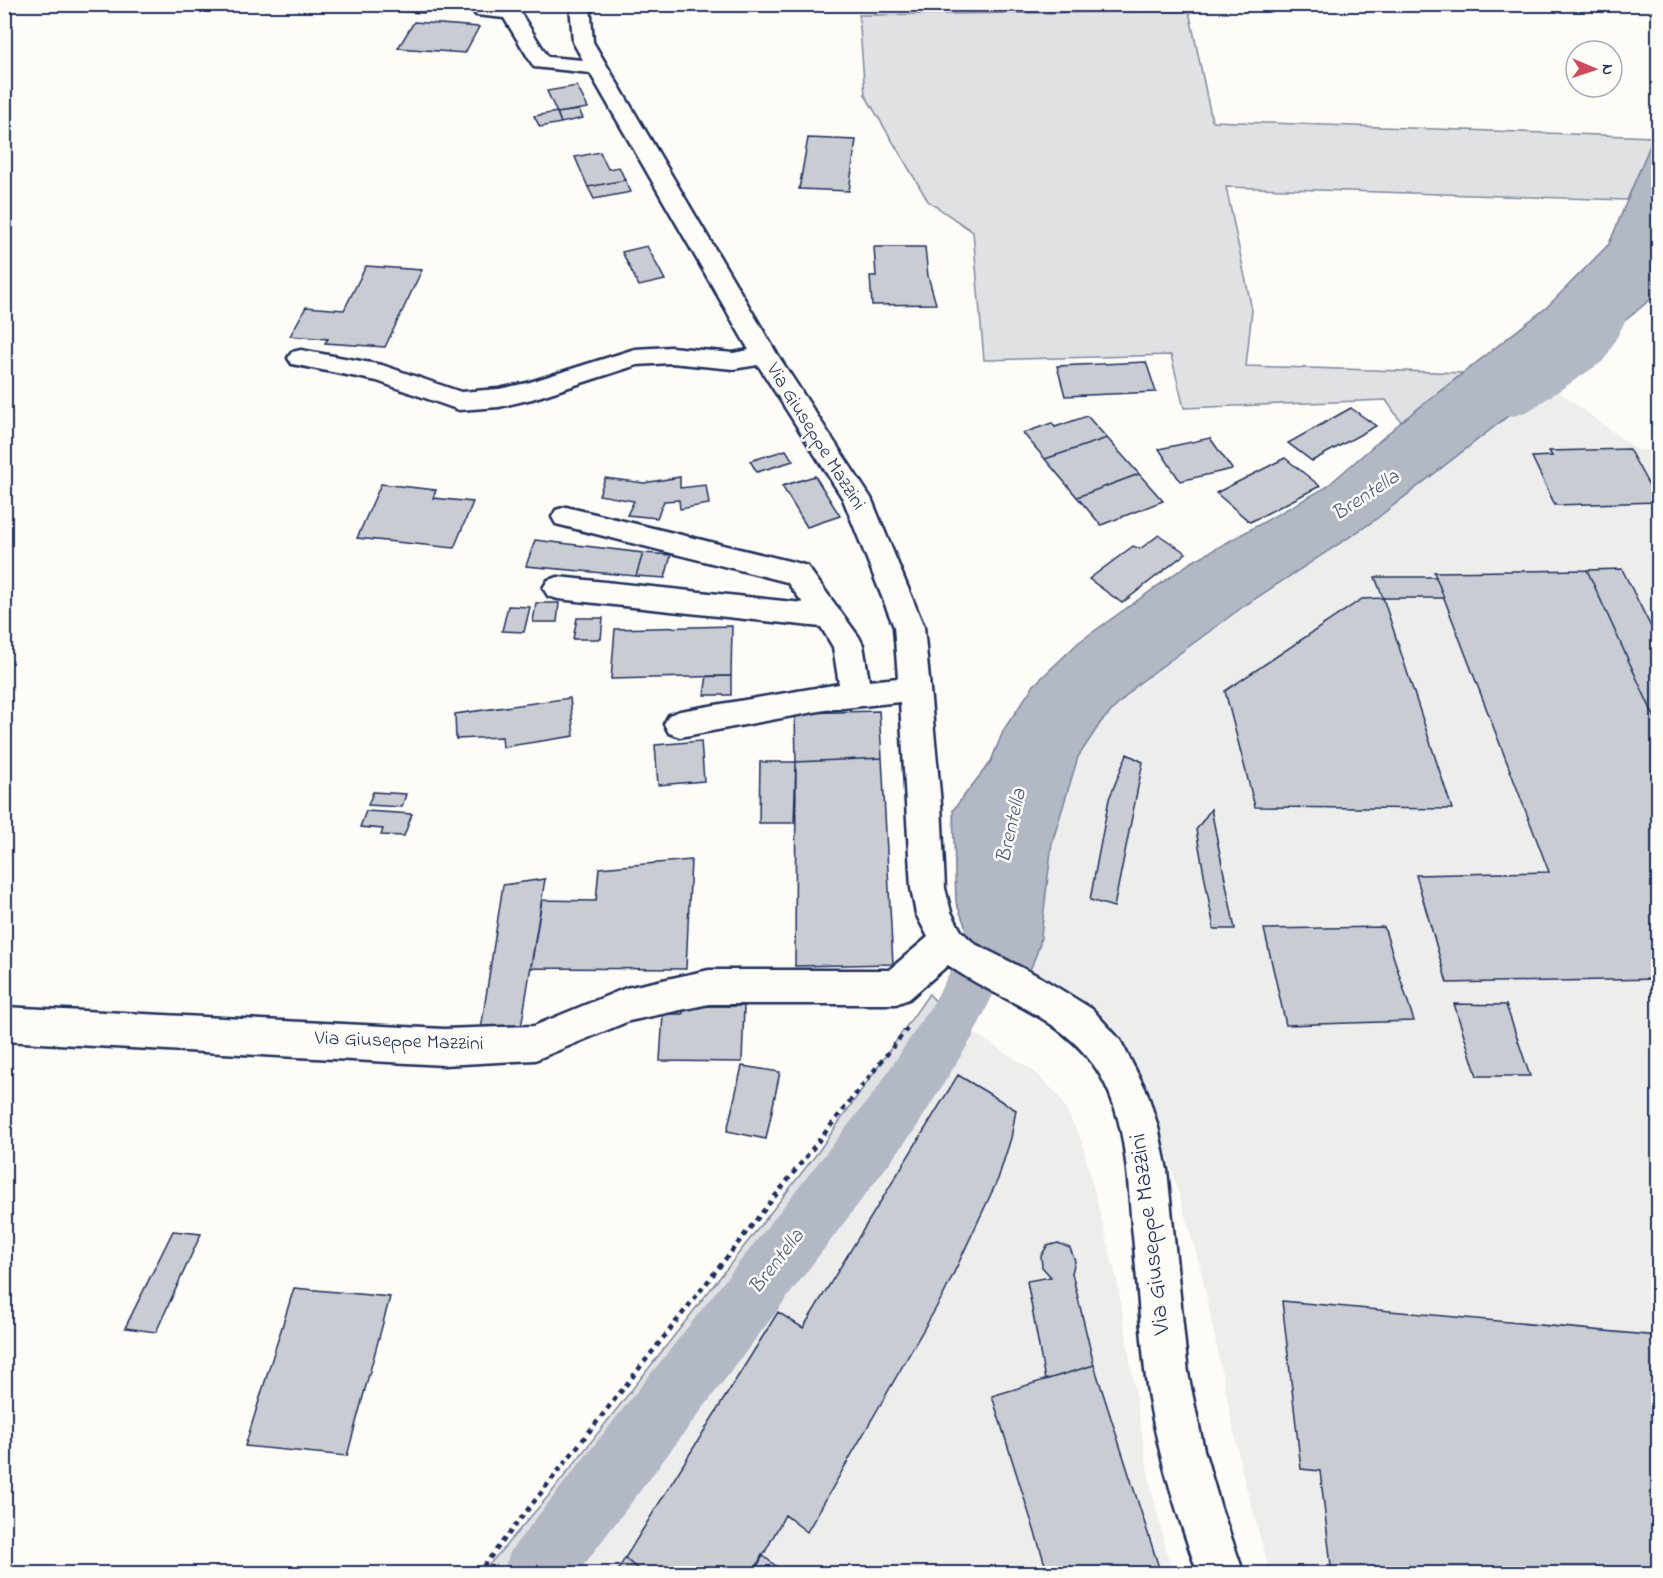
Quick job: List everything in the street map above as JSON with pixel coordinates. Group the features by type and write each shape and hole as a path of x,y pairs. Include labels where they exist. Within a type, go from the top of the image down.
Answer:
{"street":[{"name":"Via Giuseppe Mazzini","path":"580,4 583,42 765,356 857,498 909,627 924,804 928,888 934,914 955,948 1079,1021 1107,1053 1128,1092 1139,1127 1147,1170 1167,1373 1182,1450 1198,1508 1221,1574"},
{"path":"483,11 511,13 541,63 598,67"},
{"path":"301,358 382,373 459,401 499,398 532,390 635,357 671,355 733,361 765,356"},
{"path":"566,517 797,574 848,645 856,694"},
{"path":"558,588 830,617"},
{"path":"680,724 856,694 914,688"},
{"name":"Via Giuseppe Mazzini","path":"4,1024 444,1047 535,1043 626,1005 710,987 896,987 955,948"}],"path":[{"path":"477,1574 762,1216 913,1021"}],"shaded area":[{"path":"1189,11 1212,121 1654,137 1627,200 1226,187 1252,310 1246,366 1463,373 1401,422 1386,400 1184,408 1171,355 984,360 973,232 928,201 865,95 859,15"},
{"path":"1549,384 1637,450 1658,451 1658,1573 1270,1573 1242,1472 1201,1270 1157,1120 1125,1060 1026,981 1040,944 1052,843 1078,757 1100,722 1138,684 1244,606 1371,523"},
{"path":"929,994 944,1010 969,1030 596,1546 574,1573 482,1573 551,1493 818,1152"},
{"path":"969,1030 1034,1071 1059,1096 1082,1142 1117,1280 1150,1483 1172,1573 574,1574"}],"water":[{"path":"1658,126 1657,294 1549,384 1371,523 1244,606 1138,684 1101,722 1078,757 1052,843 1040,944 1026,981 997,962 968,933 956,902 953,810 991,761 1004,729 1034,685 1079,642 1190,563 1325,488 1401,422 1547,307 1609,244"}],"building":[{"path":"371,4 429,4 424,13 368,9"},
{"path":"414,22 479,27 465,53 398,48"},
{"path":"577,86 588,108 557,113 547,91"},
{"path":"579,110 583,118 561,123 557,113"},
{"path":"557,112 561,123 540,127 534,116"},
{"path":"808,138 856,140 849,191 799,189"},
{"path":"600,152 608,169 619,167 625,180 588,187 575,157"},
{"path":"625,180 631,192 594,199 588,187"},
{"path":"647,246 665,280 639,286 622,252"},
{"path":"874,247 925,247 928,276 936,304 872,305 870,276 876,276"},
{"path":"366,266 422,270 385,347 325,343 328,339 290,336 306,307 344,310"},
{"path":"1146,362 1156,392 1065,396 1057,366"},
{"path":"1351,408 1376,426 1312,461 1288,443"},
{"path":"1087,416 1107,438 1045,459 1023,433 1052,423 1055,427"},
{"path":"1107,438 1139,474 1077,497 1045,459"},
{"path":"1210,438 1232,469 1180,481 1159,449"},
{"path":"1629,449 1658,502 1555,505 1532,457 1552,456 1549,451"},
{"path":"786,450 793,461 757,472 750,461"},
{"path":"1285,458 1320,486 1250,522 1216,493"},
{"path":"1139,474 1163,501 1101,525 1077,497"},
{"path":"815,476 840,516 807,527 782,486"},
{"path":"680,477 680,488 706,485 709,504 680,509 679,500 664,501 657,518 627,515 634,501 599,495 605,478 644,483"},
{"path":"381,484 436,490 433,498 473,502 454,548 357,538"},
{"path":"1159,535 1186,553 1122,603 1089,579 1133,546 1140,549"},
{"path":"535,540 643,553 636,576 526,566"},
{"path":"643,553 671,555 665,578 636,576"},
{"path":"1622,569 1658,641 1658,725 1587,570"},
{"path":"1587,570 1658,725 1658,979 1447,983 1416,875 1549,872 1434,572"},
{"path":"1375,577 1436,577 1444,598 1383,598"},
{"path":"1383,598 1452,809 1255,807 1225,691 1362,599"},
{"path":"536,603 559,603 557,622 533,622"},
{"path":"508,606 530,607 524,632 502,631"},
{"path":"577,618 603,618 601,639 573,639"},
{"path":"732,626 731,676 611,679 615,629"},
{"path":"707,676 731,676 731,695 704,695"},
{"path":"570,698 574,736 503,747 502,737 456,739 455,714"},
{"path":"879,711 882,758 796,762 795,713"},
{"path":"701,741 704,781 658,785 655,745"},
{"path":"1127,754 1143,762 1114,907 1090,900 1109,799"},
{"path":"882,758 893,964 795,966 796,762"},
{"path":"760,762 796,762 794,823 759,823"},
{"path":"373,792 406,794 402,807 368,805"},
{"path":"1211,809 1235,929 1214,929 1196,830"},
{"path":"366,811 412,814 404,836 381,835 383,829 360,827"},
{"path":"691,860 686,969 531,968 542,900 596,901 599,868"},
{"path":"545,879 521,1028 481,1029 503,885"},
{"path":"1384,927 1414,1021 1286,1025 1264,929"},
{"path":"1454,1004 1506,1005 1530,1076 1477,1076"},
{"path":"684,1006 744,1006 742,1062 660,1061 663,1014 683,1014"},
{"path":"742,1066 780,1072 766,1139 727,1131"},
{"path":"958,1075 1016,1110 1011,1138 998,1179 944,1294 807,1532 785,1515 753,1574 643,1574 625,1558 778,1312 803,1328"},
{"path":"173,1231 201,1234 156,1332 125,1328"},
{"path":"1058,1243 1070,1248 1075,1261 1072,1273 1094,1365 1045,1380 1027,1281 1051,1277 1042,1267 1041,1256 1047,1246"},
{"path":"294,1288 390,1297 347,1456 245,1446"},
{"path":"1282,1301 1658,1336 1658,1574 1332,1574 1320,1471 1301,1469"},
{"path":"1094,1365 1161,1574 1048,1574 992,1396"},
{"path":"762,1555 786,1574 753,1574"},
{"path":"625,1558 643,1574 616,1574"}],"waterway":[{"name":"Brentella","path":"1513,403 1589,354 1614,308 1658,203"},
{"name":"Brentella","path":"535,1574 896,1109 953,1020 981,966 993,920"}]}
